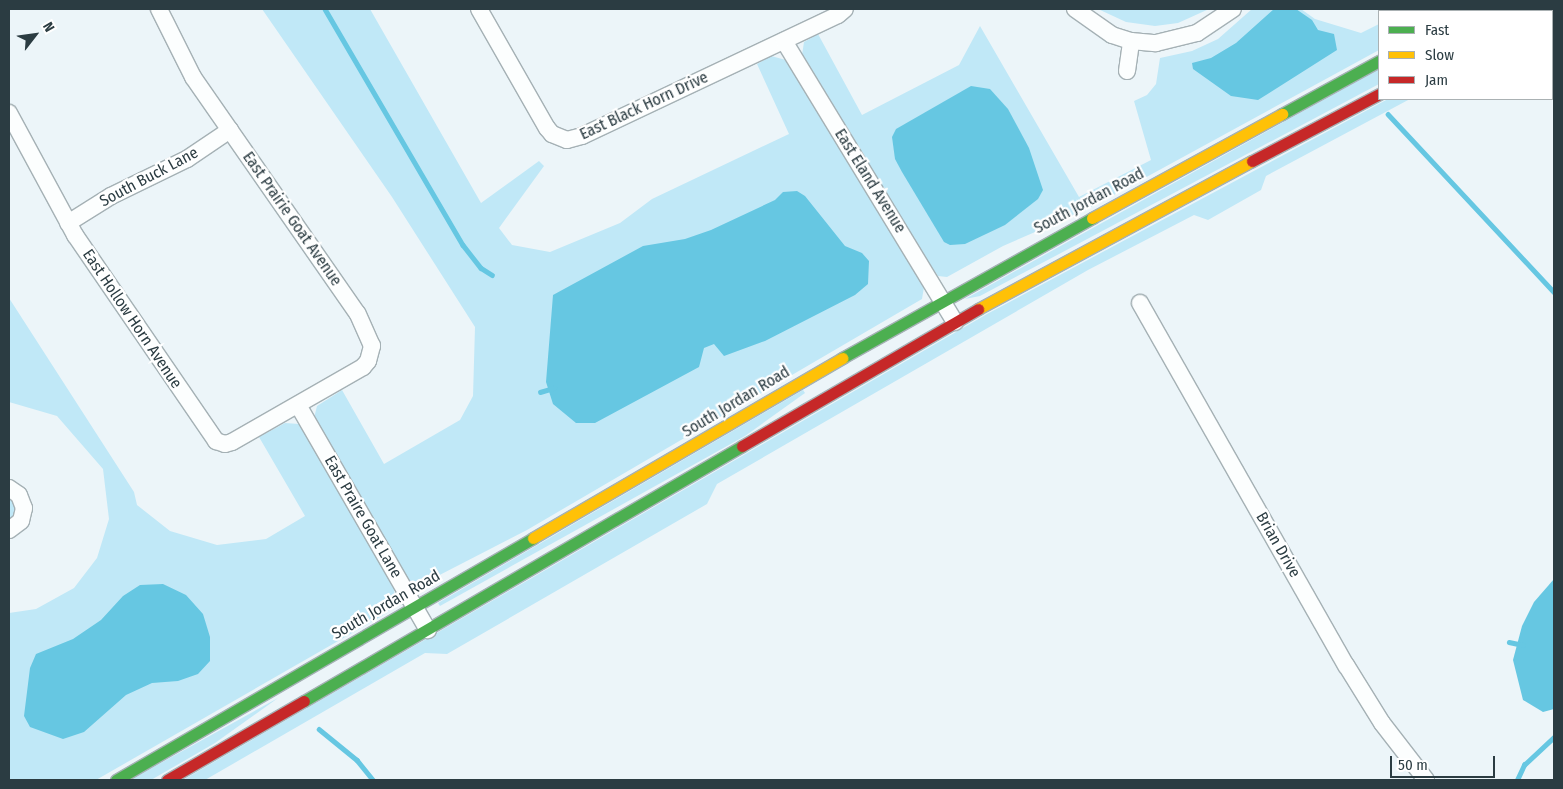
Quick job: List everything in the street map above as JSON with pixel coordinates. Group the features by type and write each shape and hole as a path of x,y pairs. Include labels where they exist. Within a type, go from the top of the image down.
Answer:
{"main road":[{"name":"South Jordan Road","path":"116,780 942,300 1378,62"},
{"path":"167,780 955,322 1058,264 1378,95"}],"street":[{"name":"East Prairie Goat Avenue","path":"159,9 185,64 348,298 378,354 363,367 298,405"},
{"name":"East Black Horn Drive","path":"479,9 547,128 559,145 784,41 845,9"},
{"path":"1075,9 1106,32 1131,41 1156,43 1187,37 1215,24 1233,9"},
{"name":"East Eland Avenue","path":"784,41 955,322"},
{"path":"1127,72 1131,41"},
{"name":"East Hollow Horn Avenue","path":"9,112 68,223 219,448 298,405"},
{"name":"South Buck Lane","path":"68,223 112,196 187,159 230,130"},
{"name":"Brian Drive","path":"1140,303 1346,665 1382,723 1426,780"},
{"name":"East Praire Goat Lane","path":"298,405 428,630"},
{"path":"9,488 19,495 24,508 21,521 9,530"}],"shaded area":[{"path":"262,9 370,9 481,203 539,161 544,166 499,228 512,245 550,252 620,223 652,199 789,134 757,64 771,56 786,60 924,287 922,299 527,530 426,582 413,583 408,579 314,418 317,406 342,390 384,464 460,420 473,396 475,327 392,197"},
{"path":"1098,9 1209,9 1178,23 1155,26 1126,22"},
{"path":"1252,9 1301,9 1315,19 1361,33 1378,24 1378,51 1086,210 1003,246 947,277 938,276 930,264 802,55 804,42 818,34 862,115 959,65 980,26 1079,197 1151,160 1134,101 1147,95 1156,84 1160,58 1192,51 1218,39"},
{"path":"1408,9 1462,9 1432,10 1406,10"},
{"path":"1378,70 1378,85 980,296 965,299"},
{"path":"1386,100 1408,100 1266,176 1261,190 1208,220 1194,215 1088,270 717,484 707,504 447,654 425,653 205,780 183,780 987,314"},
{"path":"9,298 134,492 137,505 170,531 217,545 266,539 305,516 259,437 285,423 299,424 394,587 395,605 387,613 96,780 9,780 9,613 36,609 74,588 97,558 109,519 103,469 57,416 9,402"},
{"path":"803,390 805,393 745,436 440,606 438,603"},
{"path":"9,493 14,497 18,512 9,523"},
{"path":"278,698 215,743 151,780 130,780"}],"water":[{"path":"1274,9 1296,9 1312,20 1318,30 1334,34 1337,50 1258,100 1231,96 1193,69 1192,63 1211,58 1236,43"},
{"path":"971,86 990,89 1008,109 1029,148 1043,190 1038,199 1005,225 965,244 950,245 944,242 895,159 892,137 896,129"},
{"path":"797,191 805,196 845,246 862,253 869,261 868,284 855,295 765,341 724,356 714,344 704,348 699,367 595,423 576,423 553,404 546,382 553,295 643,246 685,239 711,230 775,200 783,192"},
{"path":"1554,579 1554,709 1543,712 1523,700 1513,660 1522,626 1534,602"},
{"path":"163,584 186,595 203,614 210,637 210,661 198,674 178,681 152,683 126,695 84,732 63,739 30,727 24,716 30,668 36,654 73,639 101,620 123,596 140,585"}],"waterway":[{"path":"325,9 463,245 481,268 492,275"},
{"path":"1388,114 1554,292"},
{"path":"540,392 554,388"},
{"path":"1509,642 1523,645"},
{"path":"319,729 357,760 373,780"},
{"path":"1517,780 1524,765 1554,737"}],"traffic: fast":[{"path":"1282,114 1378,62"},
{"path":"842,358 1092,218"},
{"path":"304,701 742,446"},
{"path":"116,780 533,538"}],"traffic: slow":[{"path":"1092,218 1282,114"},
{"path":"978,309 1252,161"},
{"path":"533,538 842,358"}],"traffic: jam":[{"path":"1252,161 1378,95"},
{"path":"742,446 978,309"},
{"path":"167,780 304,701"}]}
